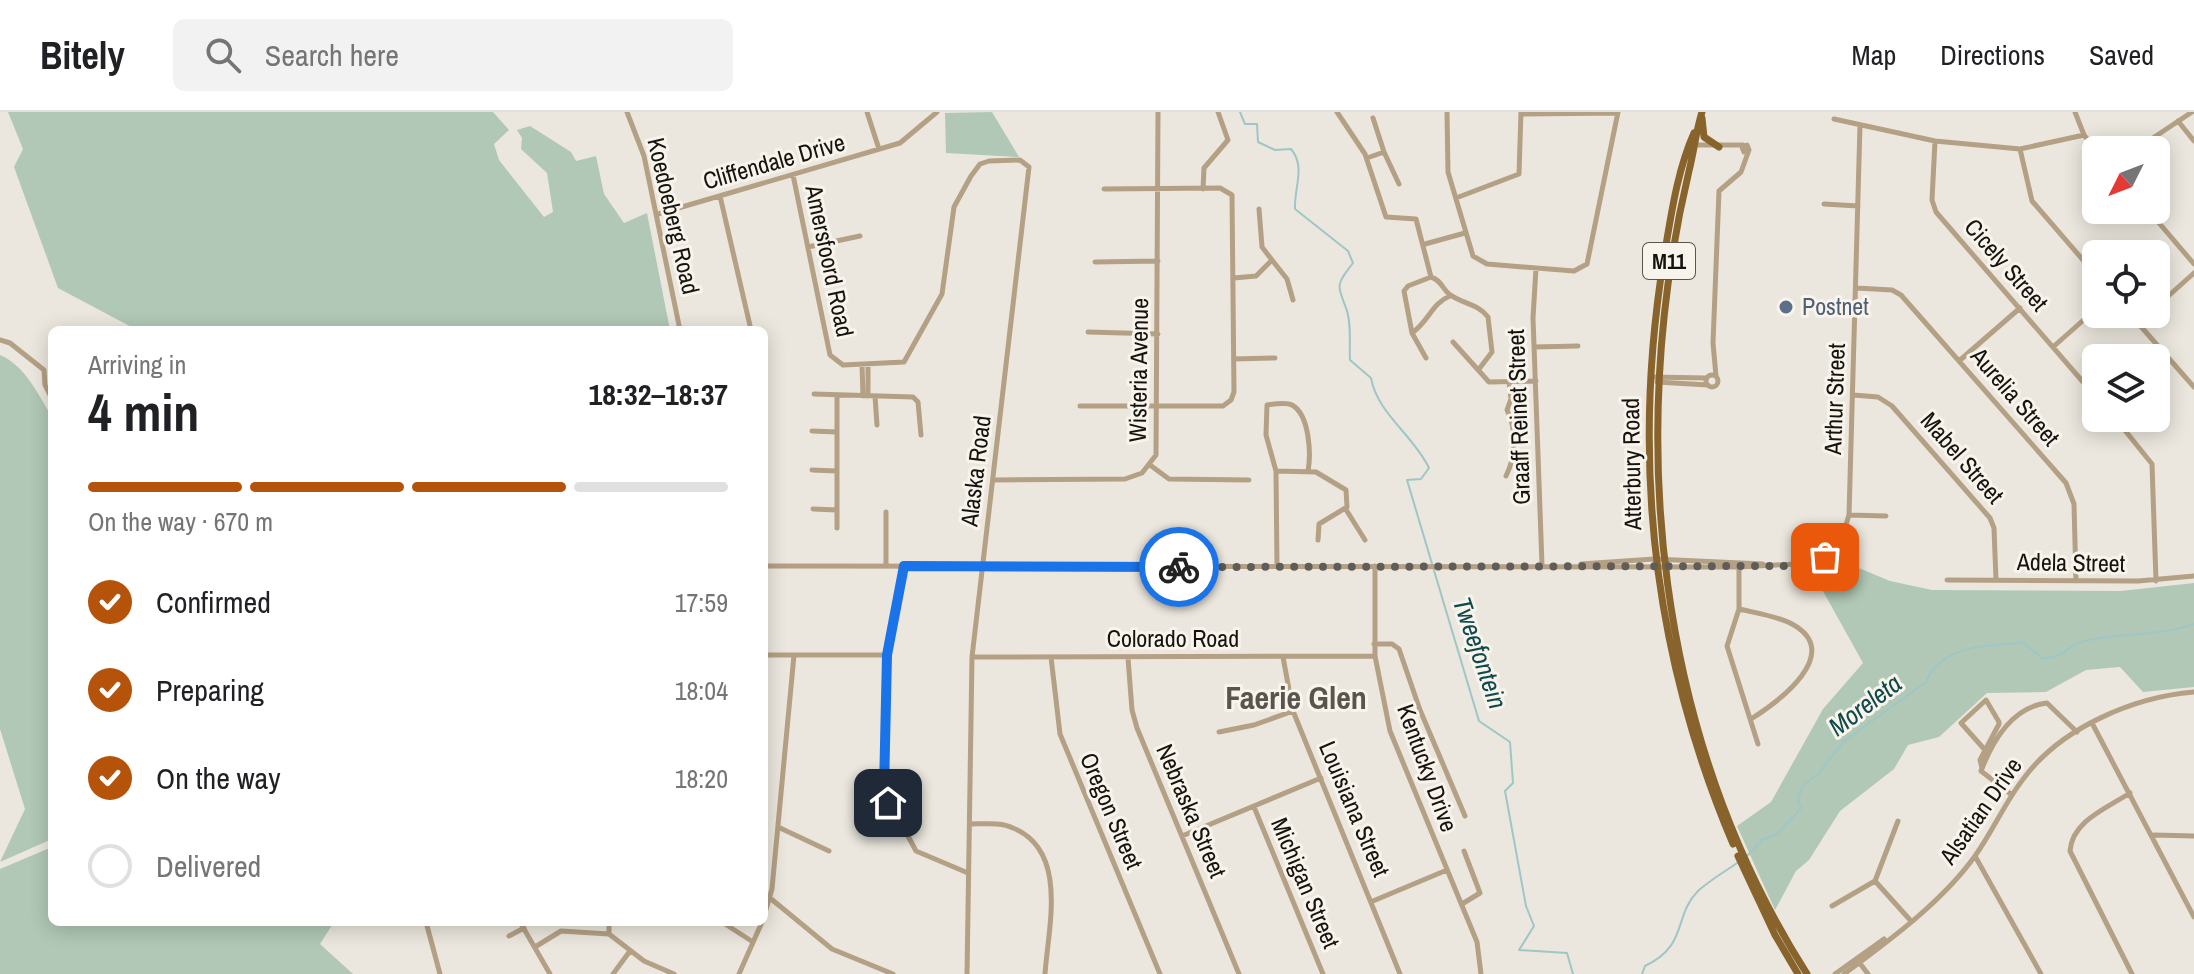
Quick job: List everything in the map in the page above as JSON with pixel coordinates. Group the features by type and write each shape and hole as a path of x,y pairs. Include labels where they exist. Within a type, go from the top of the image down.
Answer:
{"main road":[{"name":"Atterbury Road","path":"1702,112 1692,145 1670,260 1654,379 1659,563 1692,721 1736,844 1775,935 1798,974"},
{"path":"1702,112 1704,137 1719,147"},
{"name":"Atterbury Road","path":"1750,875 1807,974"}],"street":[{"name":"Koedoeberg Road","path":"627,112 643,150 679,326"},
{"path":"867,112 879,149"},
{"name":"Cliffendale Drive","path":"658,214 903,141 937,112"},
{"name":"Wisteria Avenue","path":"994,480 1125,479 1136,476 1150,465 1157,450 1158,112"},
{"path":"1203,189 1205,166 1228,140 1218,112"},
{"path":"1337,112 1367,158 1386,217 1416,219 1425,244 1431,277"},
{"path":"1447,112 1448,167 1465,233 1471,252 1478,260 1574,271 1587,264 1618,112 1521,113 1519,174 1456,198"},
{"path":"1834,119 1935,141 2020,149 2084,135 2075,112"},
{"path":"2156,136 2192,112"},
{"path":"1373,118 1399,184"},
{"path":"2178,121 2194,141"},
{"name":"Arthur Street","path":"1739,563 1773,566 1814,564 1831,550 1846,529 1849,515 1860,125"},
{"name":"Cicely Street","path":"1935,141 1933,207 2082,381"},
{"path":"1692,145 1745,149 1746,162 1741,172 1719,191 1713,356 1717,385 1708,380"},
{"path":"2020,149 2032,201 2082,259"},
{"path":"1367,158 1384,152"},
{"name":"Alaska Road","path":"865,365 901,364 913,349 944,286 954,204 978,166 993,160 1020,160 1028,165 972,657 967,974"},
{"name":"Amersfoord Road","path":"793,175 830,355 840,364 865,365"},
{"path":"1080,406 1228,404 1234,392 1233,198 1224,189 1104,189"},
{"path":"720,196 750,326"},
{"path":"1824,204 1858,206"},
{"path":"1259,209 1262,247 1287,279 1293,300"},
{"path":"2160,224 2194,264"},
{"path":"1425,244 1465,233"},
{"path":"808,247 860,236"},
{"path":"1234,278 1256,276 1272,260"},
{"path":"1095,262 1158,261"},
{"name":"Graaff Reinet Street","path":"1536,268 1534,347 1542,565"},
{"path":"2170,294 2194,273"},
{"path":"1426,358 1412,333 1405,288 1431,277 1436,278 1451,296 1479,307 1490,321 1492,352 1479,369"},
{"name":"Aurelia Street","path":"1856,288 1885,289 1901,295 2071,491 2076,581"},
{"path":"1412,333 1428,320 1434,306 1451,296"},
{"path":"1959,361 2020,308"},
{"path":"2053,347 2082,321"},
{"path":"2143,328 2194,387"},
{"path":"1088,332 1158,334"},
{"path":"0,340 10,343 44,370 48,391"},
{"path":"1453,342 1489,382 1536,381"},
{"path":"1534,347 1578,346"},
{"path":"1234,359 1275,358"},
{"path":"865,365 865,396"},
{"path":"1708,380 1713,367"},
{"path":"1654,379 1708,380 1716,376"},
{"path":"1506,476 1512,461 1513,441 1513,421 1507,410 1511,399 1509,382"},
{"path":"814,394 917,399 921,435"},
{"path":"837,395 837,528"},
{"name":"Mabel Street","path":"1853,395 1878,397 1892,406 1990,518 1994,528 1996,580"},
{"path":"875,396 877,425"},
{"path":"1277,567 1276,471 1267,446 1265,408 1288,404 1295,408 1310,440 1308,471"},
{"path":"812,431 837,432"},
{"path":"2126,432 2152,464 2156,581"},
{"path":"1150,465 1169,479 1249,480"},
{"path":"812,470 837,471"},
{"path":"1276,471 1308,471 1344,487 1348,497 1345,508 1319,524 1318,540"},
{"path":"1345,508 1365,540"},
{"path":"813,509 837,510"},
{"path":"886,512 886,565"},
{"path":"1849,515 1886,516"},
{"path":"768,566 1277,567 1739,563 1739,609 1727,646 1758,744"},
{"path":"904,566 887,655 887,799 916,851 968,873"},
{"name":"Kentucky Drive","path":"1375,566 1375,656 1392,738 1477,942 1481,974"},
{"name":"Adela Street","path":"1947,580 2156,581 2194,576"},
{"path":"1739,609 1791,624 1805,635 1812,651 1809,665 1790,692 1751,719"},
{"path":"1374,644 1392,644 1399,649 1465,816"},
{"path":"768,655 887,655"},
{"path":"768,904 794,655"},
{"name":"Colorado Road","path":"972,657 1375,656"},
{"name":"Oregon Street","path":"1051,657 1060,734 1160,974"},
{"name":"Louisiana Street","path":"1283,657 1293,711 1373,901 1400,974"},
{"name":"Nebraska Street","path":"1128,658 1132,715 1239,974"},
{"name":"Alsatian Drive","path":"1835,974 1911,921 1950,886 1975,856 2012,795 2042,758 2091,723 2163,696 2194,692"},
{"path":"1985,750 1961,723 1988,700 1999,722 1985,750 1980,760 1982,770 2012,795"},
{"path":"1982,770 2004,726 2041,703 2054,706 2077,732"},
{"path":"1219,732 1254,725 1293,711"},
{"path":"2091,723 2194,917"},
{"path":"1182,836 1321,778"},
{"path":"2130,793 2081,825 2071,840 2070,851 2132,974"},
{"name":"Michigan Street","path":"1254,807 1323,974"},
{"path":"1832,906 1875,881 1898,821"},
{"path":"970,824 1015,828 1046,860 1051,880 1045,974"},
{"path":"778,827 829,851"},
{"path":"2153,835 2194,836"},
{"path":"1462,904 1480,893 1464,851"},
{"path":"1975,856 2041,974"},
{"path":"1373,901 1447,870"},
{"path":"1875,881 1911,921"},
{"path":"770,898 832,949 893,974"},
{"path":"427,926 440,974"},
{"path":"509,936 521,926"},
{"path":"523,926 550,974"},
{"path":"609,926 609,934"},
{"path":"728,926 753,942"},
{"path":"739,974 760,926"},
{"path":"535,947 561,931 609,934 630,951 674,974"},
{"path":"613,974 630,951"},
{"path":"1857,960 1868,974"},
{"name":"Alsatian Drive","path":"1844,974 1857,960"}],"green space":[{"path":"8,112 493,112 509,130 494,144 499,160 544,217 553,212 547,173 521,149 522,138 517,130 530,126 571,152 576,161 596,156 604,194 624,223 647,213 669,326 129,326 58,288 14,167 23,149"},
{"path":"992,112 1019,157 946,153 945,113"},
{"path":"0,355 24,373 48,410 48,841 0,862 25,809 0,729"},
{"path":"1837,559 1890,581 1932,590 2121,591 2194,583 2194,687 2143,692 2120,667 2086,670 2046,692 1987,693 1939,737 1908,745 1894,769 1840,811 1809,860 1796,871 1775,910 1737,826 1771,802 1823,709 1863,663 1814,575"},
{"path":"48,849 48,926 331,926 320,944 353,974 0,974 0,869"}],"waterway":[{"name":"Tweefontein","path":"1240,112 1245,124 1257,124 1258,142 1275,150 1291,149 1299,170 1295,209 1348,251 1353,263 1340,285 1349,320 1350,360 1371,378 1380,402 1429,468 1421,479 1407,480 1479,721 1510,742 1513,783 1505,791 1526,906 1534,926 1519,950 1567,953 1573,974"},
{"name":"Moreleta","path":"1748,855 1763,839 1776,835 1801,808 1798,799 1803,785 1819,773 1843,742 1926,682 1933,670 1954,654 1981,646 2024,643 2042,658 2061,654 2081,642 2167,631 2194,624"},
{"name":"Moreleta","path":"1642,974 1645,966 1659,958 1675,940 1685,910 1698,891 1740,861"}],"way so far":[{"path":"1179,567 1798,566 1814,564 1825,557"}],"place":[{"name":"Postnet","path":"1786,307"}],"district":[{"name":"Faerie Glen","path":"1296,698"}],"route":[{"path":"888,803 884,790 887,655 904,566 1179,567"}]}
